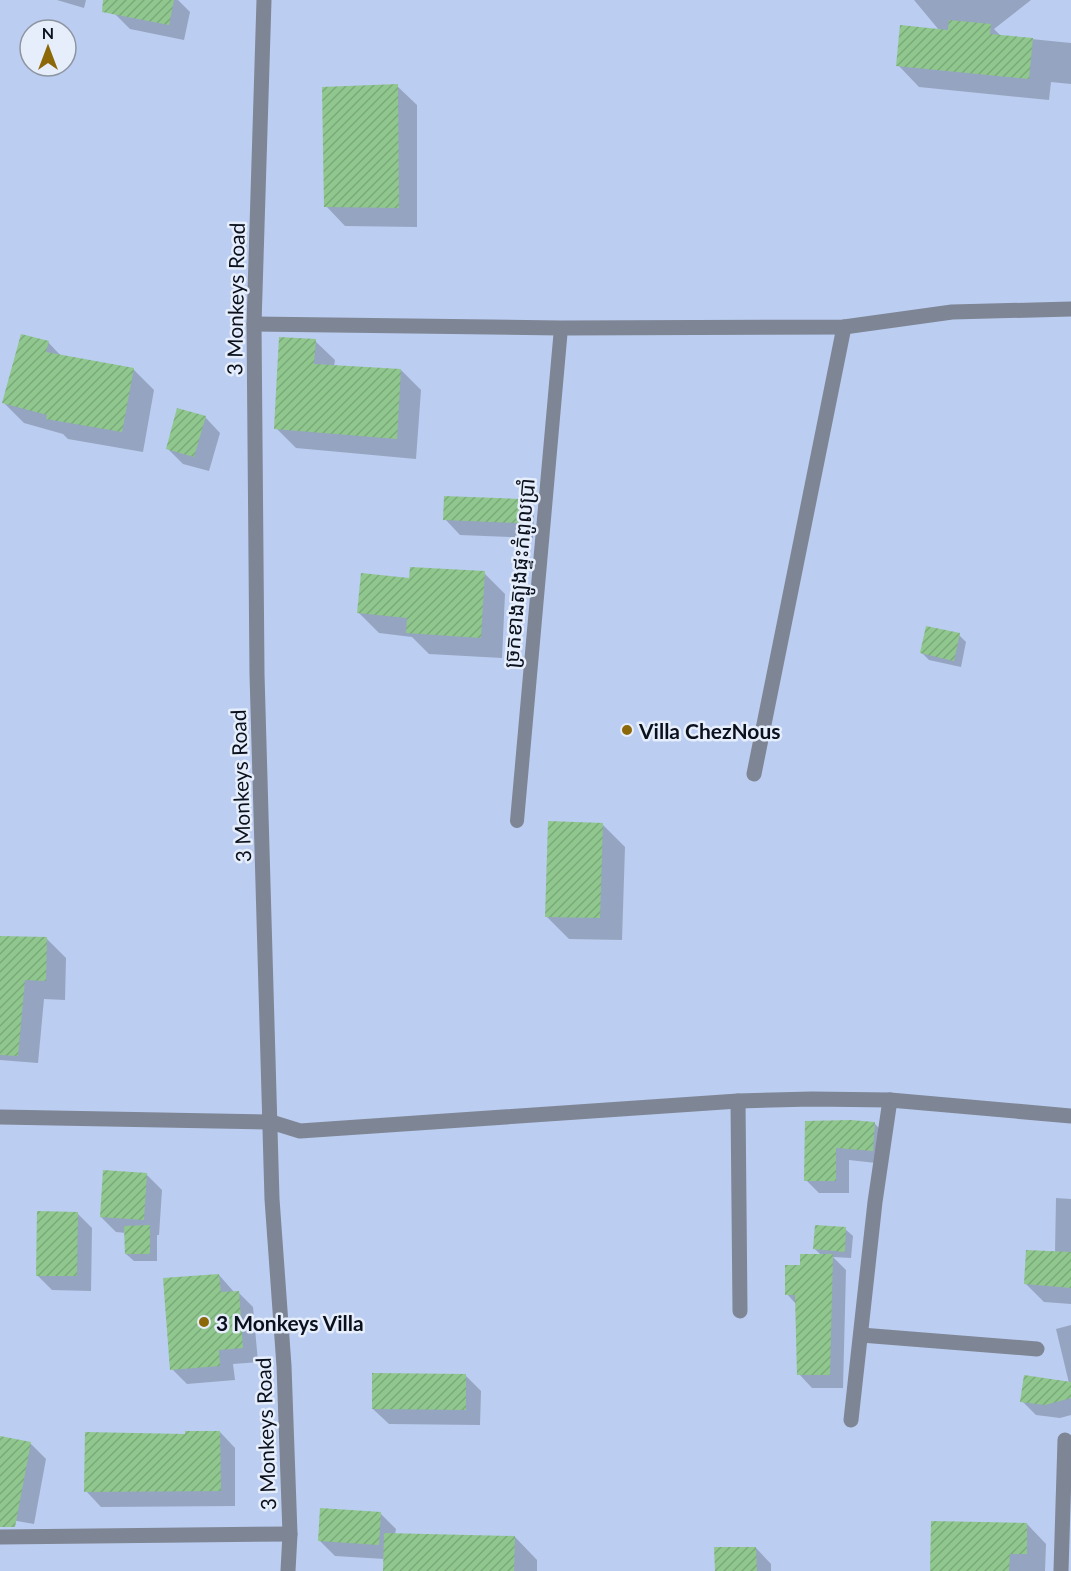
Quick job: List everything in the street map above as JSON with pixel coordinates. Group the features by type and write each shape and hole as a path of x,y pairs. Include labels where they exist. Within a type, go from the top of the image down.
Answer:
{"street":[{"name":"3 Monkeys Road","path":"264,0 254,324 257,674 272,1199 284,1366 290,1534 288,1571"},
{"path":"254,324 561,328 844,327 952,312 1071,309"},
{"path":"754,774 844,327"},
{"path":"738,1101 740,1311"},
{"path":"0,1117 271,1122 300,1131 738,1101 890,1101 1071,1116"},
{"path":"851,1420 875,1202 890,1101"},
{"path":"861,1335 1037,1349"},
{"path":"1061,1571 1065,1440"},
{"path":"0,1537 290,1534"}],"lane":[{"name":"ច្រកខាងត្បូងផ្ទះកំពូលប្រាំ","path":"517,821 561,328"}],"building":[{"path":"103,0 174,0 169,25 102,12"},
{"path":"949,20 991,24 990,34 1033,38 1029,79 896,66 900,25 948,30"},
{"path":"398,84 399,208 324,207 322,87"},
{"path":"21,334 49,341 46,352 134,368 122,432 46,419 47,415 2,403"},
{"path":"279,337 316,339 314,364 401,369 397,439 274,429"},
{"path":"177,408 206,416 194,457 166,449"},
{"path":"444,496 520,499 519,523 443,520"},
{"path":"410,567 485,571 481,638 406,633 407,618 357,613 361,573 409,578"},
{"path":"926,626 960,633 954,661 920,653"},
{"path":"548,821 603,823 600,918 545,917"},
{"path":"0,936 47,937 46,981 25,980 18,1056 0,1055"},
{"path":"805,1121 875,1122 873,1151 836,1148 836,1181 804,1181"},
{"path":"103,1170 147,1173 144,1220 100,1217"},
{"path":"37,1211 78,1212 77,1276 36,1276"},
{"path":"150,1225 150,1254 125,1254 124,1226"},
{"path":"815,1225 846,1227 845,1252 813,1249"},
{"path":"1026,1250 1071,1252 1071,1288 1024,1284"},
{"path":"800,1254 833,1254 830,1375 797,1375 795,1295 785,1295 785,1265 800,1265"},
{"name":"3 Monkeys Villa","path":"219,1274 221,1292 239,1291 243,1348 219,1350 220,1366 170,1370 163,1278"},
{"path":"372,1373 466,1374 466,1410 372,1409"},
{"path":"1024,1375 1071,1382 1071,1398 1045,1405 1020,1402"},
{"path":"185,1431 220,1431 221,1491 84,1492 85,1432 185,1434"},
{"path":"0,1436 31,1442 15,1527 0,1527"},
{"path":"320,1508 381,1512 379,1545 318,1541"},
{"path":"931,1521 1027,1523 1027,1554 1010,1554 1009,1571 930,1571"},
{"path":"384,1533 515,1536 514,1571 383,1571"},
{"path":"714,1547 756,1547 757,1571 715,1571"}],"place":[{"name":"Villa ChezNous","path":"627,730"},
{"name":"3 Monkeys Villa","path":"204,1322"}]}
